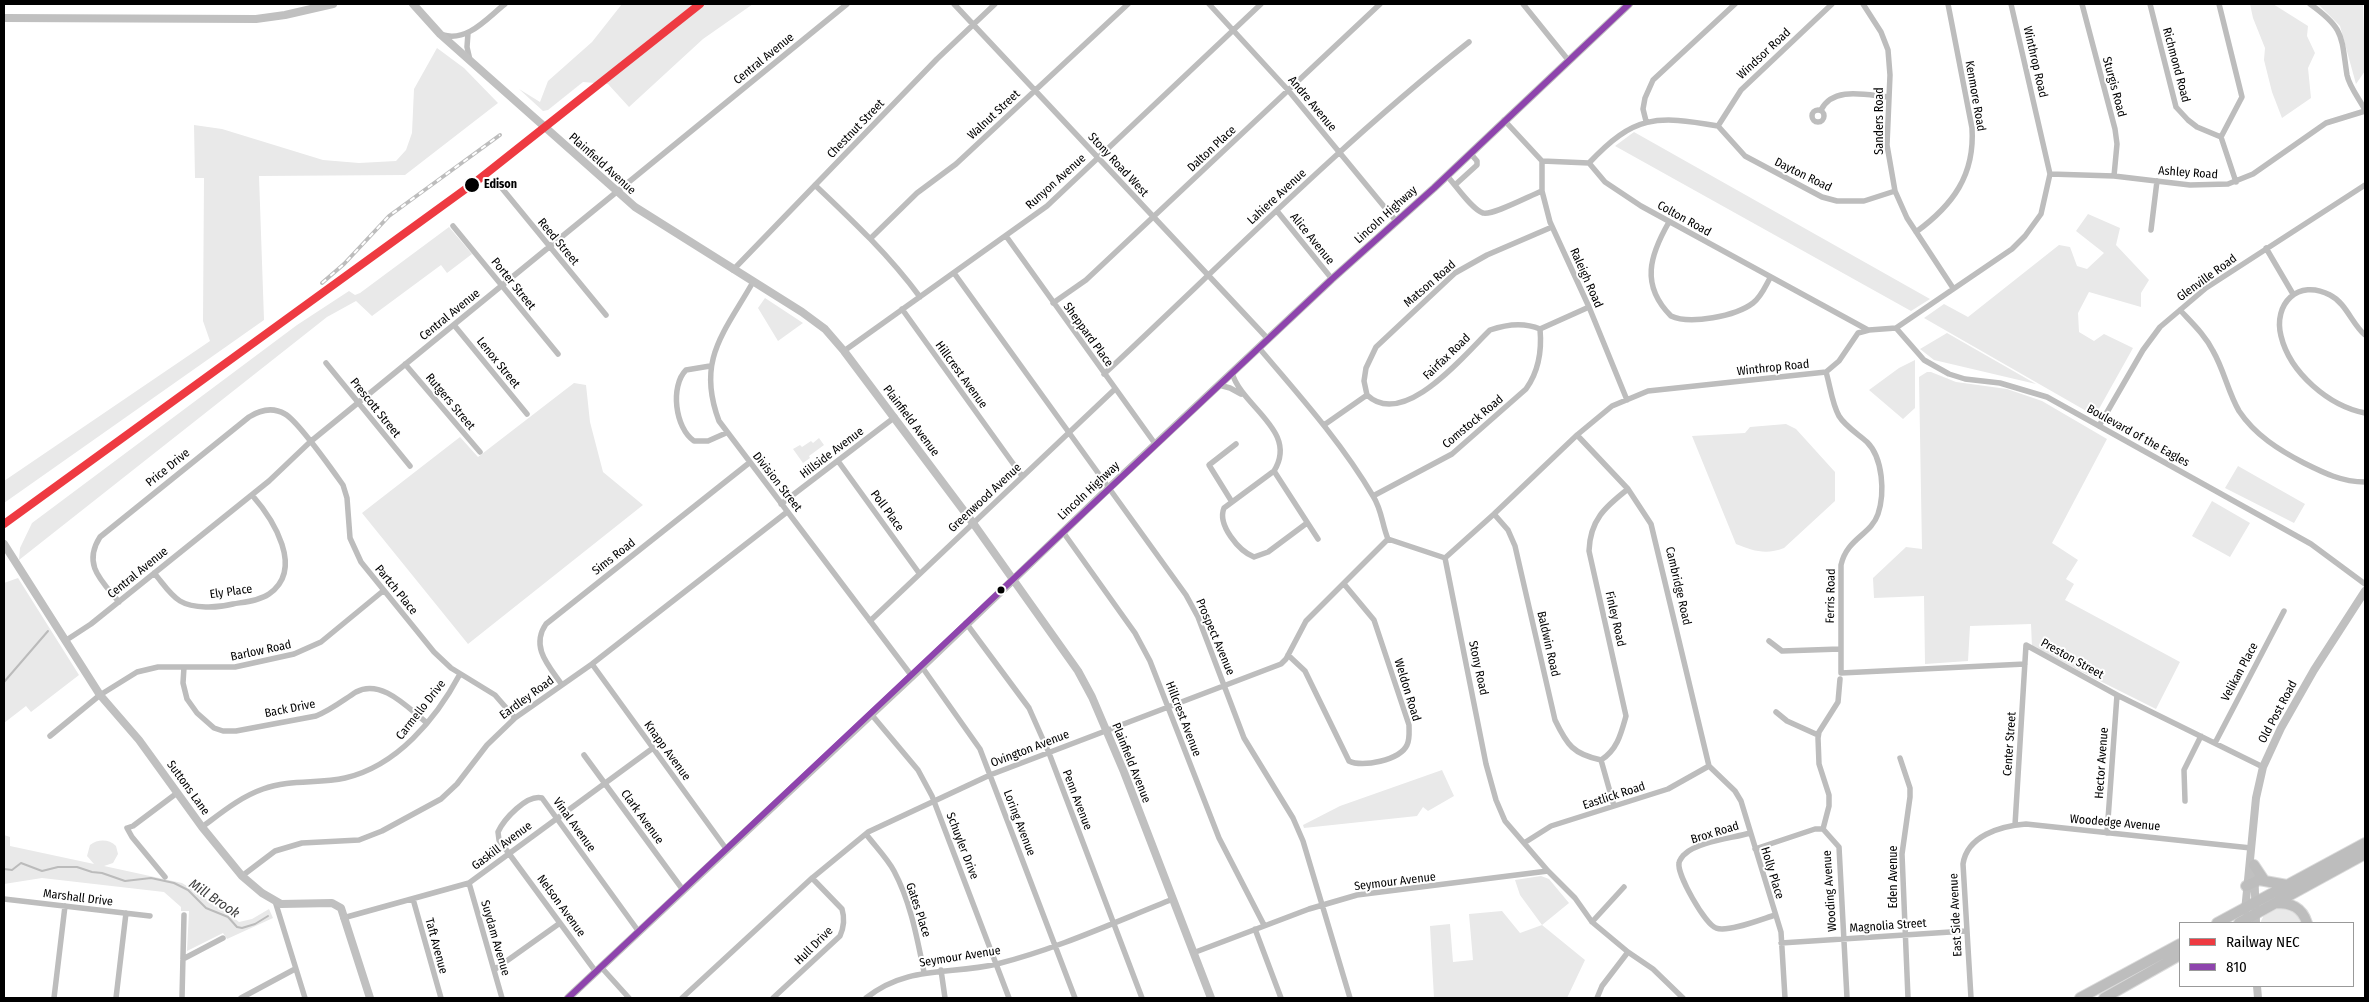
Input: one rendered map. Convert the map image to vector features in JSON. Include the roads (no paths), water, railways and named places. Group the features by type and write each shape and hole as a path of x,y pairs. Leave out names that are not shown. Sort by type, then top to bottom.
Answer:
{"highway":[{"path":"2248,919 2255,903 2365,843"},
{"path":"2226,922 2248,919 2365,854"},
{"path":"2253,861 2255,882 2287,885"},
{"path":"2274,903 2297,907 2304,915 2307,922"},
{"path":"2080,998 2179,945"},
{"path":"2104,998 2179,956"}],"main road":[{"path":"4,18 256,19 304,12 334,4"},
{"name":"Plainfield Avenue","path":"413,4 440,34 616,192 649,218 814,320 844,351 895,417 1078,671 1106,731 1211,998"},
{"name":"Lincoln Highway","path":"568,998 911,675 922,667 1108,488 1332,279 1447,176 1504,120 1629,4"},
{"name":"Suttons Lane","path":"4,544 100,695 139,740 202,827 242,876 254,887 275,901 286,905 332,903 340,908 344,918"},
{"name":"Old Post Road","path":"2255,903 2255,882 2248,862 2253,861 2251,848 2256,798 2264,767 2281,728 2314,670 2365,591"},
{"name":"Old Post Road","path":"2248,919 2255,882"},
{"path":"344,918 370,998"}],"street":[{"path":"440,34 456,37 468,33 504,4"},
{"name":"Central Avenue","path":"66,641 92,624 252,495 310,442 847,4"},
{"name":"Stony Road West","path":"954,4 1268,339"},
{"name":"Chestnut Street","path":"733,270 995,4"},
{"name":"Walnut Street","path":"871,238 900,209 956,164 1128,4"},
{"name":"Andre Avenue","path":"1209,4 1288,90 1396,221"},
{"name":"Runyon Avenue","path":"844,351 1047,206 1261,4"},
{"name":"Dalton Place","path":"1053,303 1086,280 1378,4"},
{"path":"1522,4 1569,61"},
{"path":"1646,121 1643,109 1645,98 1653,80 1734,4"},
{"name":"Windsor Road","path":"1718,126 1741,90 1832,4"},
{"name":"Sanders Road","path":"1863,4 1881,32 1888,50 1890,75 1887,145 1895,191 1916,232 1953,288"},
{"name":"Kenmore Road","path":"1916,232 1941,212 1949,202 1961,184 1972,153 1972,128 1948,4"},
{"name":"Winthrop Road","path":"1896,328 2012,249 2025,236 2041,214 2050,174 2011,4"},
{"name":"Sturgis Road","path":"2082,4 2115,129 2117,144 2114,176"},
{"name":"Richmond Road","path":"2150,4 2176,107 2197,127 2221,137"},
{"path":"2219,4 2242,97 2221,137 2236,182"},
{"path":"2310,4 2330,18 2340,32 2347,76 2365,111"},
{"path":"468,33 467,47 470,60"},
{"name":"Lahiere Avenue","path":"1104,374 1339,152 1469,42"},
{"path":"1820,110 1824,103 1833,97 1843,94 1889,96"},
{"name":"Ashley Road","path":"2050,174 2114,176 2212,186 2236,182 2253,174 2326,123 2365,111"},
{"path":"1504,120 1542,161 1589,163 1626,131 1646,121 1674,119 1718,126"},
{"name":"Dayton Road","path":"1718,126 1745,156 1822,197 1837,201 1864,201 1895,191"},
{"path":"1455,185 1477,165 1477,161 1470,153"},
{"name":"Raleigh Road","path":"1542,161 1542,191 1552,226 1589,307 1627,400"},
{"name":"Colton Road","path":"1589,163 1605,182 1669,222 1868,330"},
{"path":"1447,176 1476,209 1486,213 1542,191"},
{"name":"Reed Street","path":"496,181 606,315"},
{"path":"2151,230 2158,181"},
{"name":"Glenville Road","path":"2099,426 2143,350 2160,327 2206,288 2365,185"},
{"path":"814,186 871,238 892,260 920,297"},
{"name":"Alice Avenue","path":"1277,211 1332,279"},
{"path":"1669,222 1655,248 1652,258 1652,273 1656,296 1671,316 1691,320 1738,312 1759,297 1770,278"},
{"name":"Porter Street","path":"453,226 558,354"},
{"name":"Matson Road","path":"1367,395 1364,381 1366,368 1376,346 1455,273 1487,255 1552,226"},
{"name":"Sheppard Place","path":"1006,236 1156,445"},
{"path":"2266,248 2293,294"},
{"name":"Prospect Avenue","path":"954,273 1186,596 1198,617 1244,738 1293,818 1323,905 1350,998"},
{"name":"Division Street","path":"752,282 716,345 710,366 710,394 719,421 726,433 911,675"},
{"path":"2365,335 2341,305 2329,294 2313,290 2293,294 2286,302 2280,328 2284,346 2291,359 2318,390 2346,408 2365,413"},
{"path":"1540,329 1589,307"},
{"name":"Hillcrest Avenue","path":"902,310 1022,476"},
{"path":"2180,310 2214,352 2239,410 2260,436 2280,450 2330,476 2343,480 2365,482"},
{"name":"Fairfax Road","path":"1367,395 1374,402 1401,403 1427,390 1490,330 1504,325 1524,324 1540,329"},
{"name":"Lenox Street","path":"454,325 527,414"},
{"path":"1868,330 1896,328"},
{"name":"Boulevard of the Eagles","path":"1896,328 1924,360 1949,374 1965,379 2000,384 2048,397 2311,544 2365,584"},
{"name":"Comstock Road","path":"1373,496 1452,454 1526,389 1534,379 1539,362 1540,329"},
{"name":"Winthrop Road","path":"1445,558 1602,413 1636,395 1655,390 1826,372 1839,361 1858,333 1868,330"},
{"path":"1259,348 1324,425 1373,496 1382,513 1388,539 1445,558"},
{"name":"Prescott Street","path":"326,363 410,466"},
{"name":"Rutgers Street","path":"405,364 480,452"},
{"path":"710,366 686,370 677,382 680,424 683,431 694,441 716,439 726,433"},
{"name":"Ferris Road","path":"1818,735 1838,702 1840,676 1840,565 1843,554 1849,545 1874,523 1881,500 1880,467 1874,450 1839,416 1826,372"},
{"path":"1232,373 1237,387 1279,438 1280,455 1274,471 1224,508 1222,513 1224,522 1238,548 1254,557 1268,552 1307,523"},
{"path":"1219,385 1230,388 1245,396"},
{"name":"Greenwood Avenue","path":"870,621 1115,389"},
{"path":"1324,425 1367,395"},
{"name":"Price Drive","path":"119,602 98,575 93,564 94,550 106,532 255,412 272,410 286,414 310,442"},
{"name":"Hillside Avenue","path":"781,504 895,417"},
{"name":"Cambridge Road","path":"1577,435 1628,489 1651,524 1709,766"},
{"name":"Partch Place","path":"310,442 343,486 347,498 348,528 353,549 383,591 434,652 460,674 495,694 515,718"},
{"path":"1232,502 1210,465 1236,444"},
{"name":"Poll Place","path":"838,461 919,573"},
{"name":"Sims Road","path":"562,685 543,658 540,648 539,639 546,624 749,463"},
{"path":"1274,471 1318,539"},
{"name":"Finley Road","path":"1601,760 1610,754 1618,743 1626,716 1589,551 1594,524 1609,504 1628,489"},
{"name":"Ely Place","path":"154,573 175,598 182,603 193,605 228,605 268,595 281,582 284,574 285,555 270,519 252,495"},
{"name":"Eardley Road","path":"242,876 264,857 283,848 302,843 359,840 382,831 428,808 457,784 487,745 515,718 592,664 787,512"},
{"name":"Baldwin Road","path":"1494,514 1508,530 1514,546 1555,720 1566,743 1587,757 1601,760"},
{"name":"Hillcrest Avenue","path":"1063,532 1135,633 1150,661 1219,838 1264,925"},
{"name":"Ovington Avenue","path":"682,998 812,878 866,834 990,775 1281,664 1288,655 1306,621 1388,539"},
{"name":"Stony Road","path":"1445,558 1486,764 1496,800 1505,821 1548,871 1575,898 1592,922 1628,952 1653,969 1683,998"},
{"name":"Weldon Road","path":"1288,655 1306,671 1348,761 1355,764 1375,763 1406,748 1409,725 1374,620 1344,584"},
{"name":"Barlow Road","path":"50,736 100,695 137,672 158,666 235,667 294,654 321,642 383,591"},
{"name":"Velikan Place","path":"2215,743 2284,611"},
{"name":"Penn Avenue","path":"966,623 1029,708 1049,753 1142,998"},
{"path":"1769,640 1782,651 1840,649"},
{"name":"Preston Street","path":"2025,664 2026,645 2117,695 2264,767"},
{"name":"Knapp Avenue","path":"592,664 727,850"},
{"path":"1840,676 2025,664"},
{"name":"Center Street","path":"2015,825 2025,664"},
{"name":"Back Drive","path":"184,667 183,683 187,699 205,723 222,731 316,716 328,711 365,688 382,690 426,722"},
{"name":"Loring Avenue","path":"922,667 980,749 1075,998"},
{"name":"Carmello Drive","path":"202,827 242,798 264,788 290,782 346,778 374,766 402,750 448,694 460,674"},
{"name":"Hector Avenue","path":"2107,833 2117,695"},
{"path":"1755,849 1810,830 1823,829 1829,806 1829,795 1819,764 1818,735 1787,721 1776,712"},
{"name":"Schuyler Drive","path":"871,714 918,770 934,800 1009,998"},
{"path":"2185,801 2184,770 2201,736"},
{"name":"Gaskill Avenue","path":"344,918 469,883 653,748"},
{"name":"Clark Avenue","path":"584,756 683,890"},
{"name":"Eden Avenue","path":"1900,758 1910,788 1902,854 1908,998"},
{"path":"1601,760 1614,806"},
{"name":"Eastlick Road","path":"1524,843 1552,826 1668,789 1709,766"},
{"name":"Holly Place","path":"1709,766 1735,791 1750,833 1782,943 1785,998"},
{"path":"165,877 132,837 127,828 133,826 177,793"},
{"name":"Vinal Avenue","path":"510,853 499,840 498,832 509,815 532,799 541,797 639,932"},
{"name":"Woodedge Avenue","path":"1980,838 2015,825 2026,824 2251,848"},
{"name":"Wooding Avenue","path":"1823,829 1839,847 1847,998"},
{"name":"Brox Road","path":"1750,833 1693,848 1684,854 1679,864 1682,878 1708,923 1715,928 1731,928 1775,915"},
{"name":"Gates Place","path":"866,834 894,870 907,898 916,930 924,972"},
{"name":"East Side Avenue","path":"1970,998 1963,864 1968,848 1980,838"},
{"name":"Nelson Avenue","path":"510,853 560,923 599,969 629,998"},
{"name":"Seymour Avenue","path":"1194,953 1264,925 1363,894 1548,871"},
{"name":"Hull Drive","path":"773,998 840,936 843,929 844,915 842,909 812,878"},
{"name":"Suydam Avenue","path":"469,883 502,998"},
{"path":"1592,922 1624,887"},
{"name":"Taft Avenue","path":"413,898 440,998"},
{"name":"Marshall Drive","path":"4,899 150,916"},
{"name":"Seymour Avenue","path":"866,998 884,986 907,976 924,972 996,964 1056,944 1173,900"},
{"path":"275,901 305,998"},
{"path":"54,998 65,906"},
{"path":"116,998 126,913"},
{"path":"182,998 184,915"},
{"path":"494,970 560,923"},
{"path":"1255,929 1281,998"},
{"name":"Magnolia Street","path":"1782,943 1966,931"},
{"path":"183,959 223,938"},
{"path":"1598,998 1602,986 1628,952"},
{"path":"241,998 296,969"},
{"path":"941,970 944,998"}],"waterway":[{"path":"4,682 48,631"},
{"name":"Mill Brook","path":"4,869 12,870 21,863 42,871 58,867 77,867 125,881 151,878 174,883 188,890 206,908 228,917 237,927 242,928 255,924 268,916"}],"railway":[{"path":"322,283 344,264 389,216 500,135"}],"rail line":[{"name":"NEC","path":"4,524 478,180 700,4"}],"place":[{"name":"Edison","path":"472,185"}]}
